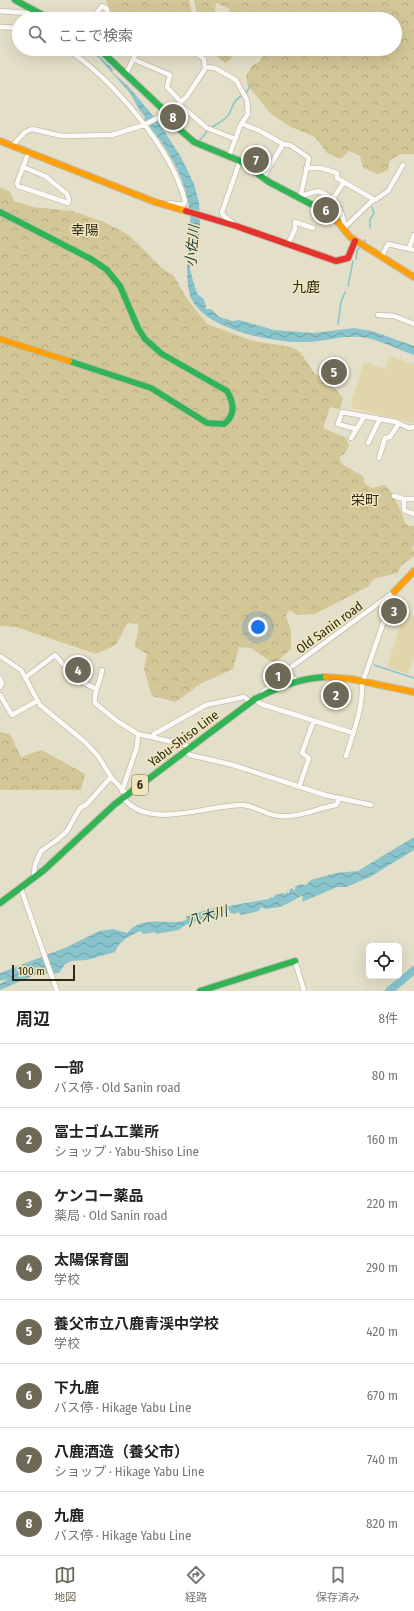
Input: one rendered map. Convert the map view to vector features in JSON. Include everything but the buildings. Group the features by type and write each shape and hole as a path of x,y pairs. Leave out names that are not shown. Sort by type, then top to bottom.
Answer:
{"street":[{"path":"15,0 36,12"},
{"path":"97,12 102,6 107,9 107,12"},
{"path":"0,11 13,12"},
{"path":"0,27 12,28"},
{"path":"76,56 105,80 144,125 168,159 181,187 184,204 170,203 167,206"},
{"path":"107,56 167,114 178,128 194,142 240,161 264,178 328,213 355,241 382,256 414,277"},
{"path":"126,74 134,56"},
{"path":"200,56 204,59 206,66"},
{"path":"133,59 170,75 167,87 180,103 207,128 235,139"},
{"path":"13,145 25,132 32,129 62,136 112,134 144,125 167,114 180,103 206,66"},
{"path":"206,66 214,68 238,81 247,100 249,109 248,114 235,139 229,156"},
{"path":"242,124 258,130 283,144 290,145 309,158 301,197"},
{"path":"0,141 167,206 236,226 341,261 348,258 355,241"},
{"path":"264,178 283,144"},
{"path":"23,167 46,176 67,194 69,200 68,203 18,186 17,183 23,167 29,151"},
{"path":"236,226 235,223 223,215 222,212 240,161"},
{"path":"344,228 373,200 388,191 403,165"},
{"path":"306,168 327,169 337,173 337,178 373,200"},
{"path":"332,200 344,182"},
{"path":"301,197 318,191 332,200 342,211 344,228"},
{"path":"0,212 91,259 106,269 120,286 138,328 148,342 162,354 222,387 231,396 234,406 233,412 228,421 224,424 218,425 207,423 151,388 0,339"},
{"path":"288,244 295,229 295,222 313,228"},
{"path":"409,248 414,235"},
{"path":"382,256 388,244 414,250"},
{"path":"378,315 394,316 414,324"},
{"path":"356,429 338,424 342,412 399,423 409,428 414,427"},
{"path":"351,438 364,417"},
{"path":"368,443 380,419"},
{"path":"379,458 385,438 390,438 399,423"},
{"path":"394,496 404,499 414,499"},
{"path":"404,499 404,510 414,514"},
{"name":"Old Sanin road","path":"253,701 290,668 394,592 414,571"},
{"path":"346,756 362,695 363,682 394,592"},
{"path":"26,677 55,655 76,679 96,689"},
{"path":"0,656 21,670 26,677 37,702 51,715 86,742 98,756 124,795 139,811 176,815 202,809 244,805 278,816 296,815 336,804 338,801 337,797"},
{"path":"290,668 290,674 295,680"},
{"path":"102,670 101,680 94,697 95,703 117,721 138,734 186,745 189,748 187,753 190,756 233,765 299,787 370,805"},
{"name":"Yabu-Shiso Line","path":"0,904 36,876 124,795 253,701 272,689 295,680 316,676 332,676 414,692"},
{"path":"0,678 2,683 0,687"},
{"path":"0,695 12,715 37,702"},
{"path":"152,737 154,734 206,705 244,697 261,704 353,733"},
{"path":"299,787 309,758 302,753 314,720"},
{"path":"124,795 137,747 138,734"},
{"path":"36,876 34,874 35,865 41,851 67,831 80,808 87,804 111,777"},
{"path":"21,889 57,991"},
{"path":"200,991 295,961 304,991"}],"green space":[{"path":"106,0 189,0 192,12 112,12"},
{"path":"194,0 414,0 414,154 401,154 390,160 388,170 378,174 363,168 360,156 349,151 341,159 327,153 315,137 291,127 271,114 248,86 246,76 252,66 260,61 262,56 402,56 402,12 228,12 230,9 216,3 215,12 196,12"},
{"path":"217,56 233,56 225,63"},
{"path":"0,187 10,192 14,201 33,207 72,211 104,222 129,235 163,269 174,276 185,296 207,324 253,341 292,347 300,352 315,374 331,383 343,398 340,409 330,407 323,428 346,438 349,446 345,453 339,458 342,464 363,476 365,484 372,488 384,485 391,492 405,523 408,526 414,526 414,545 412,549 414,551 414,556 401,566 397,573 373,579 369,586 315,614 296,615 290,610 286,616 291,631 291,649 274,664 251,648 239,647 233,669 200,684 176,702 152,696 144,669 147,654 135,647 138,624 127,624 116,645 96,654 16,627 0,626"},
{"path":"0,732 10,734 21,757 42,750 85,774 81,790 0,790"}],"shaded area":[{"path":"390,356 414,364 414,423 353,408 351,402 364,362 385,369"},
{"path":"404,612 414,616 414,656 408,674 387,667"}],"water":[{"name":"小佐川","path":"96,56 99,56 113,69 112,72 128,86 159,123 181,157 194,184 199,203 200,223 198,249 194,243 190,255 190,269 198,295 204,300 206,309 211,309 219,317 233,321 239,320 274,330 313,333 354,328 372,331 414,346 414,355 380,342 360,337 292,342 259,337 225,326 210,319 199,309 191,298 189,292 187,268 188,252 190,238 192,238 193,235 188,231 190,220 188,203 181,177 161,141 144,120 145,117 130,93"},
{"path":"414,837 414,850 370,877 346,887 337,887 302,902 303,896 301,896 280,907 265,909 261,907 259,911 241,915 238,912 236,914 230,913 229,910 224,911 208,919 197,920 191,924 185,925 179,930 156,934 155,932 143,934 141,931 125,939 119,944 115,952 87,960 71,961 65,964 59,973 35,975 0,990 0,984 8,979 0,981 0,973 67,947 99,931 113,929 127,933 142,923 181,921 187,919 185,917 211,909 269,899 271,897 273,898 275,895 283,893 286,894 287,892 289,893 290,889 292,888 295,891 295,887 300,884 306,885 311,880 336,873 358,871"}],"waterway":[{"path":"246,94 251,83"},
{"path":"211,128 228,116 236,101 243,95"},
{"path":"200,140 208,130"},
{"path":"370,228 370,219 374,213 372,207"},
{"path":"356,259 357,250 361,246"},
{"path":"348,286 353,261"},
{"path":"338,324 341,302 345,292"},
{"path":"374,665 414,678"},
{"name":"八木川","path":"197,917 222,910"},
{"path":"389,991 414,970"}],"traffic: fast":[{"path":"15,0 37,12"},
{"path":"106,56 167,113 178,128 194,142 240,161 269,182 328,213 338,222"},
{"path":"0,212 91,259 106,269 120,286 138,328 145,339 162,354 227,391 233,409 231,417 224,424 207,423 151,388 69,361"},
{"path":"0,903 44,870 115,804 255,699 298,681 326,677"},
{"path":"200,991 295,961"}],"traffic: slow":[{"path":"0,141 155,202 186,211"},
{"path":"338,222 350,237 414,277"},
{"path":"0,339 69,361"},
{"path":"394,592 414,571"},
{"path":"326,677 351,679 414,692"}],"traffic: jam":[{"path":"186,211 236,226 336,261 348,258 355,241"}],"place":[{"name":"九鹿","path":"173,117"},
{"name":"八鹿酒造（養父市）","path":"256,160"},
{"name":"下九鹿","path":"326,210"},
{"name":"養父市立八鹿青渓中学校","path":"334,372"},
{"name":"ケンコー薬品","path":"394,611"},
{"name":"太陽保育園","path":"78,670"},
{"name":"一部","path":"278,676"},
{"name":"冨士ゴム工業所","path":"336,695"}],"district":[{"name":"幸陽","path":"85,230"},
{"name":"九鹿","path":"306,287"},
{"name":"栄町","path":"365,500"}]}
